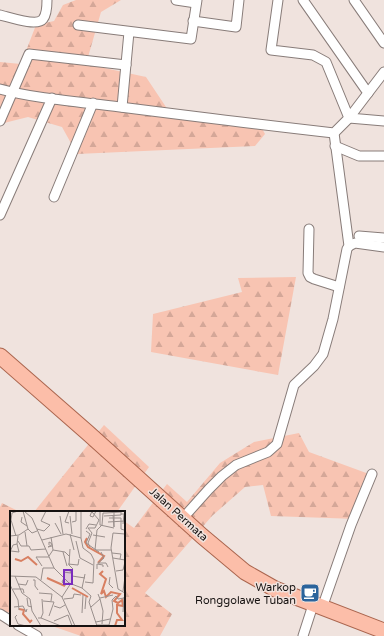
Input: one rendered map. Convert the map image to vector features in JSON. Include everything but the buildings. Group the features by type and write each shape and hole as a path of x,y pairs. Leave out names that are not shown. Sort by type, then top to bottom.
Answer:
{"main road":[{"name":"Jalan Permata","path":"0,356 119,459 217,549 250,575 275,589 384,631"}],"street":[{"path":"0,15 31,22 38,22 45,16 48,0"},
{"path":"78,25 191,39 197,1 176,0"},
{"path":"193,21 236,27 239,0"},
{"path":"278,0 271,50 313,55 326,62 349,118"},
{"path":"303,0 368,93"},
{"path":"354,0 384,43"},
{"path":"122,107 129,32"},
{"path":"0,120 29,54 126,65"},
{"path":"183,518 222,476 236,465 268,452 277,444 294,385 314,366 323,354 333,320 347,249 349,246 334,133 349,118 384,72"},
{"path":"0,89 52,98 334,133"},
{"path":"0,215 52,98"},
{"path":"54,197 94,103"},
{"path":"349,118 384,121"},
{"path":"335,146 359,156 384,156"},
{"path":"309,229 308,273 310,277 339,288"},
{"path":"359,236 384,238"},
{"path":"349,246 356,244 384,246"},
{"path":"303,636 318,606 372,474"},
{"path":"0,614 10,620"},
{"path":"20,626 37,636"}],"green space":[{"path":"76,0 121,0 101,12 86,64 146,77 172,116 257,119 265,134 255,146 77,154 62,127 28,117 0,124 0,62 21,64 36,25 54,21 63,5"},
{"path":"296,277 278,375 151,352 153,314 242,292 238,278"},
{"path":"104,425 149,467 118,511 35,511"},
{"path":"299,433 309,452 369,474 357,519 271,516 263,485 245,487 212,516 145,593 172,614 160,636 81,636 52,626 125,626 125,522 134,528 167,484 187,502 220,463 254,442"},
{"path":"2,503 18,511 10,511 10,612 0,613 0,507"}],"place":[{"name":"Warkop Ronggolawe Tuban","path":"310,593"}]}
